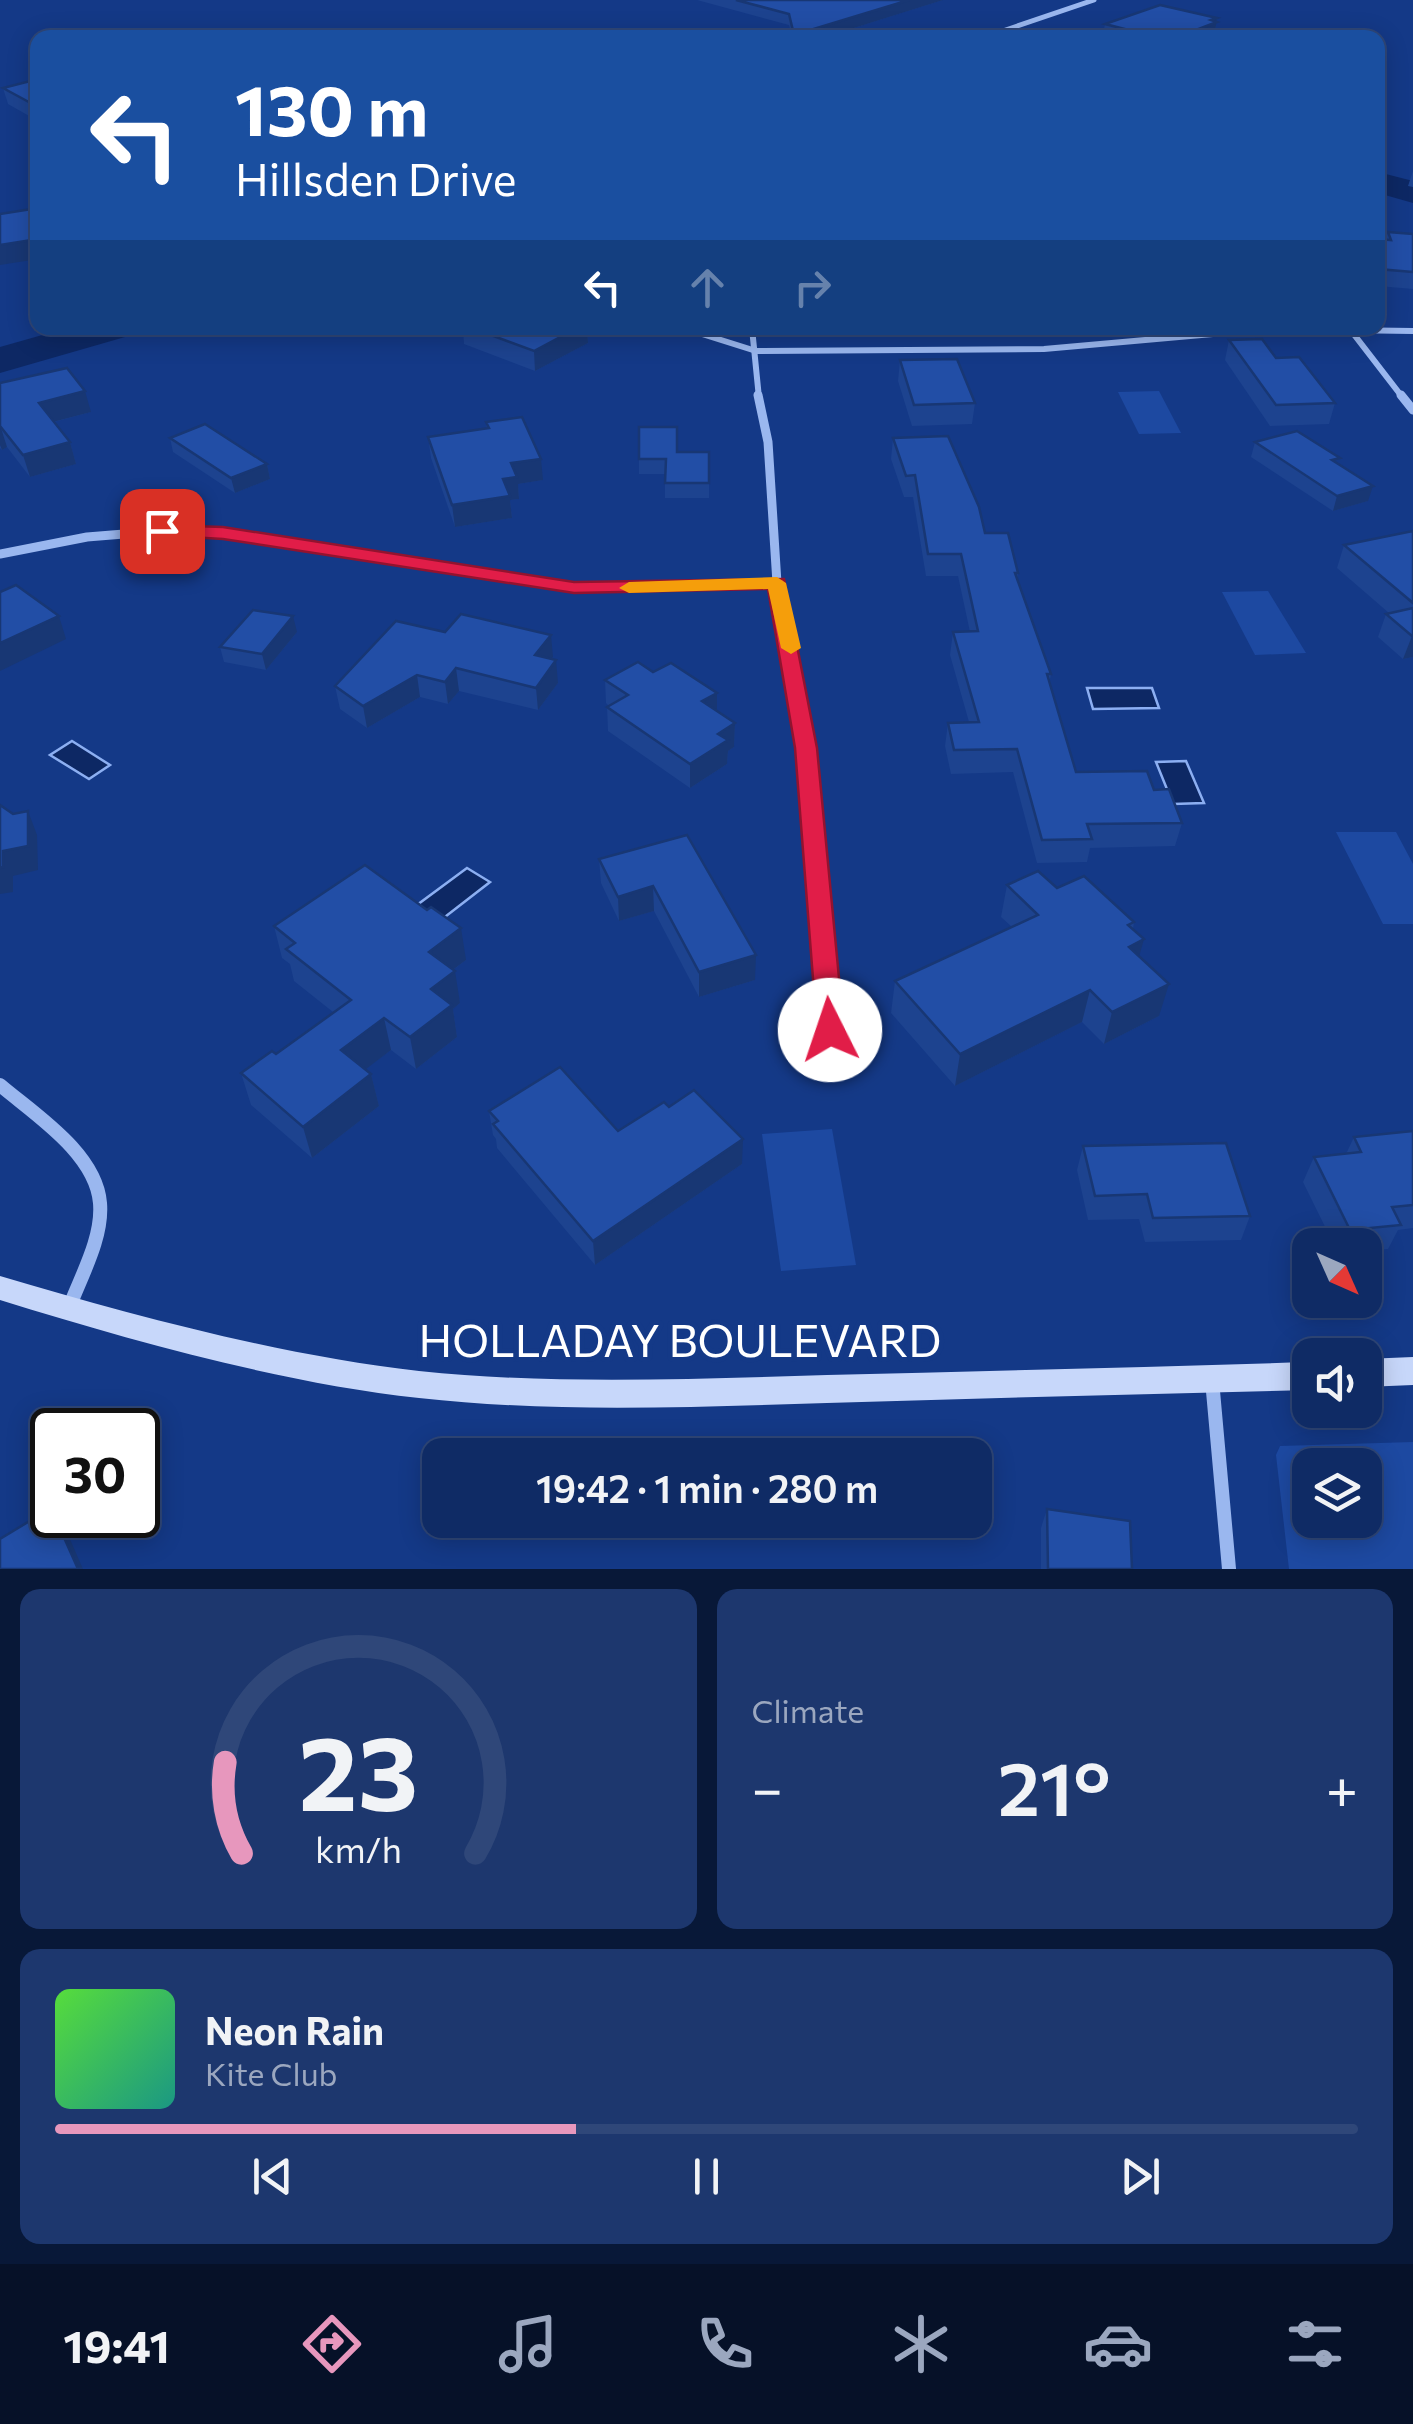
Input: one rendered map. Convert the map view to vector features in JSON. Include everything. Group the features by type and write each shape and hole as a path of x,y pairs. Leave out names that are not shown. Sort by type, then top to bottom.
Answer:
{"main road":[{"name":"HOLLADAY BOULEVARD","path":"0,1288 69,1309 301,1366 398,1382 478,1389 684,1393 1292,1377"},
{"path":"1382,1372 1413,1371"}],"street":[{"path":"1006,30 1094,0"},
{"path":"1385,330 1413,331"},
{"path":"705,335 756,351 1044,349 1182,335"},
{"path":"753,335 755,378 768,442 777,583 806,748 830,1030"},
{"path":"1354,335 1413,410"},
{"path":"0,554 87,537 177,531 223,533 574,588 777,583"},
{"path":"0,1085 86,1165 100,1200 94,1238 69,1309"},
{"path":"1212,1379 1229,1569"}],"shaded area":[{"path":"1159,391 1181,433 1139,434 1118,392"},
{"path":"1268,591 1306,653 1255,655 1222,592"},
{"path":"1087,688 1152,688 1159,708 1093,709"},
{"path":"72,741 110,765 89,779 50,755"},
{"path":"1186,761 1204,803 1173,804 1156,762"},
{"path":"1336,832 1396,832 1413,864 1413,924 1383,924"},
{"path":"467,868 490,882 441,920 417,905"},
{"path":"832,1129 856,1265 781,1271 762,1134"},
{"path":"1413,1442 1413,1569 1289,1569 1276,1455 1280,1446"}],"building":[{"path":"736,0 909,0 810,30 793,30 789,14"},
{"path":"1160,5 1217,18 1211,20 1217,22 1196,30 1129,30 1105,24"},
{"path":"30,81 30,103 3,88"},
{"path":"30,209 30,240 0,245 0,214"},
{"path":"1388,232 1413,234 1413,272 1385,270 1385,240 1391,240"},
{"path":"491,335 564,335 534,351"},
{"path":"1262,339 1276,358 1299,357 1335,403 1276,405 1229,340"},
{"path":"957,359 975,403 914,405 900,360"},
{"path":"67,368 85,391 39,403 70,442 23,455 0,426 0,383"},
{"path":"522,417 541,459 511,463 517,477 503,479 510,496 452,505 428,437 489,428 486,422"},
{"path":"205,424 267,464 231,478 170,438"},
{"path":"639,427 677,427 677,452 709,452 709,483 665,483 666,459 639,459"},
{"path":"1297,431 1340,458 1332,460 1373,486 1337,496 1255,442"},
{"path":"948,436 979,507 985,533 1008,533 1015,573 1051,674 1047,674 1076,772 1147,771 1154,790 1169,789 1182,823 1087,824 1092,839 1042,840 1017,749 954,750 948,723 979,722 953,632 978,631 961,554 928,554 915,475 906,476 893,438"},
{"path":"1413,531 1413,603 1344,545"},
{"path":"16,585 59,616 0,643 0,592"},
{"path":"1413,608 1413,636 1412,636 1386,614"},
{"path":"253,610 293,616 262,654 220,647"},
{"path":"461,614 551,635 535,655 556,660 536,688 456,668 445,682 417,675 363,706 335,686 396,621 445,632"},
{"path":"638,662 653,672 671,663 717,693 702,701 735,723 718,734 728,740 690,764 607,707 628,695 605,680"},
{"path":"0,805 13,814 28,811 28,846 3,851 0,868"},
{"path":"687,835 756,955 699,972 653,886 618,897 599,859"},
{"path":"365,865 427,910 431,907 461,928 429,952 455,971 431,989 452,1005 410,1037 384,1018 341,1050 371,1074 303,1127 241,1073 272,1051 276,1054 351,1000 286,949 295,943 274,926"},
{"path":"1038,871 1057,888 1084,876 1134,922 1128,925 1144,939 1129,947 1169,984 1112,1012 1090,990 960,1054 895,981 1038,915 1007,885"},
{"path":"560,1067 618,1131 664,1102 669,1107 694,1090 743,1139 593,1241 493,1124 498,1121 489,1111"},
{"path":"1413,1131 1413,1205 1392,1207 1401,1225 1349,1228 1314,1157 1361,1152 1354,1137"},
{"path":"1226,1143 1250,1216 1153,1218 1147,1194 1095,1196 1083,1146"},
{"path":"1047,1509 1130,1521 1132,1569 1048,1569"},
{"path":"30,1521 30,1538 64,1538 78,1569 0,1569 0,1539"}],"waterway":[{"path":"1385,184 1413,192"},
{"path":"0,360 86,335"}],"slow traffic":[{"path":"629,588 777,583 791,648"}],"route":[{"path":"162,531 223,533 574,588 777,583 790,639 806,748 830,1030"}]}
